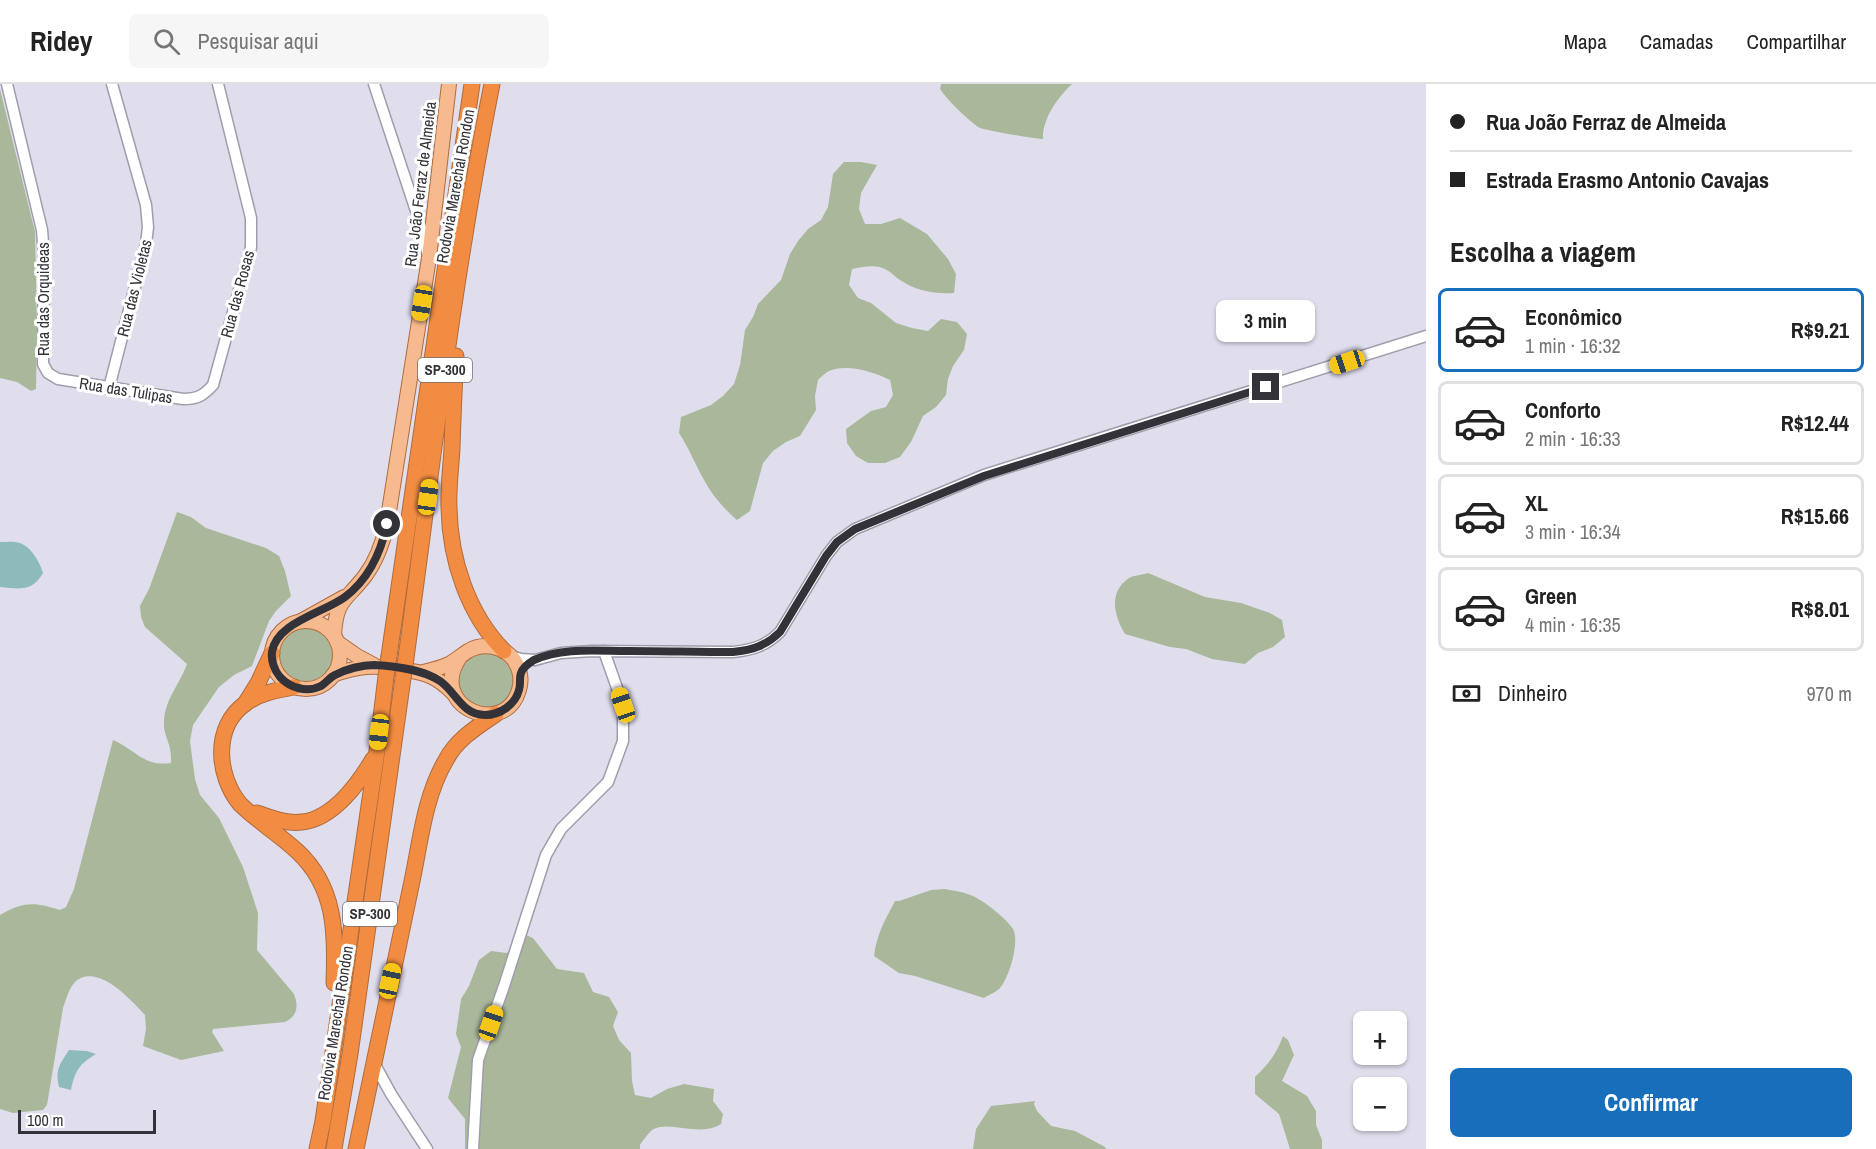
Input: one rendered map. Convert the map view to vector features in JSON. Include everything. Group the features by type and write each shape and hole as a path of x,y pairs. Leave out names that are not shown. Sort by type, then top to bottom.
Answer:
{"highway":[{"name":"Rodovia Marechal Rondon","path":"317,1149 377,751 381,670 389,656 472,84"},
{"name":"Rodovia Marechal Rondon","path":"334,1149 350,1054 456,290 476,162 492,84"},
{"path":"456,290 459,327 450,522 456,558 471,604 493,640 507,653"},
{"path":"272,653 245,704 230,721 224,734 221,761 232,794 244,808 298,852 313,868 326,892 333,916 335,944 331,1064"},
{"path":"245,704 267,693 294,687"},
{"path":"356,1149 425,819 434,786 451,751 475,728 495,714"},
{"path":"244,808 278,820 304,822 316,818 346,796 358,782 377,751"}],"main road":[{"name":"Rua João Ferraz de Almeida","path":"299,622 346,596 366,576 376,559 385,532 429,258 450,84"},
{"name":"Rua João Ferraz de Almeida","path":"335,639 336,615 346,596"},
{"path":"381,670 351,653 327,629 318,624 299,622 289,626 274,642 273,664 277,674 285,682 303,689 320,686 333,675 356,668 381,670 423,672 442,667 476,647 486,646 507,653 515,662 521,683 516,699 510,705 495,714 476,714 466,709 440,681 423,672"},
{"path":"333,675 339,659 335,639"},
{"path":"454,694 451,675 460,657"}],"street":[{"name":"Rua das Orquideas","path":"7,84 42,230 44,256 43,364 48,373"},
{"name":"Rua das Violetas","path":"109,388 146,244 148,227 146,205 112,84"},
{"name":"Rua das Rosas","path":"204,394 213,385 251,247 251,219 218,84"},
{"path":"374,84 429,258"},
{"path":"520,674 535,660 561,653 751,650 770,642 780,632 826,556 837,542 855,529 984,476 1426,336"},
{"name":"Rua das Tulipas","path":"48,373 58,379 183,399 195,399 204,394"},
{"path":"473,1149 478,1060 546,855 561,829 608,782 623,741 623,705 604,651"},
{"path":"507,653 521,659 535,660"},
{"path":"374,1063 391,1094 428,1149"},
{"path":"367,1097 376,1092 391,1094"}],"shaded area":[{"path":"941,84 1072,84 1061,95 1048,116 1043,139 978,127 948,99 940,89"},
{"path":"0,89 35,232 36,389 31,391 17,382 0,378"},
{"path":"844,162 877,165 861,193 859,209 865,224 881,224 900,218 927,234 948,259 956,274 954,293 919,289 906,284 881,267 873,266 852,269 849,285 858,298 871,303 896,323 928,331 941,319 957,322 967,334 964,350 953,366 948,379 946,395 936,407 923,416 911,442 900,457 885,463 868,463 856,456 847,443 846,429 871,411 886,407 893,395 890,380 877,374 852,368 836,369 826,373 818,380 815,396 816,410 800,436 773,451 763,463 750,511 737,520 719,502 704,480 679,433 681,417 711,405 734,384 740,365 745,330 758,304 781,280 790,254 798,241 808,229 821,220 828,207 833,174"},
{"path":"177,512 191,517 206,528 266,548 279,556 291,596 269,621 252,666 234,675 219,687 193,725 190,741 195,779 200,795 219,818 243,867 258,913 257,950 294,994 296,1011 285,1022 213,1029 212,1032 224,1051 181,1060 143,1046 146,1029 145,1015 113,985 93,977 84,977 75,982 63,1008 47,1105 43,1110 13,1113 0,1109 0,915 16,907 30,904 60,910 66,907 74,889 113,740 147,760 162,764 171,763 164,729 165,713 187,664 145,627 140,606 149,589"},
{"path":"0,542 20,543 31,551 43,573 39,579 25,588 0,587"},
{"path":"1148,573 1205,597 1241,603 1270,613 1282,620 1285,637 1273,647 1258,653 1245,664 1212,659 1186,649 1170,647 1125,634 1116,612 1118,590 1129,578"},
{"path":"306,626 317,628 330,639 335,655 333,666 322,679 306,684 295,682 282,671 277,655 279,644 290,631"},
{"path":"481,653 492,654 501,659 513,673 515,682 510,698 500,706 484,710 462,698 459,683 462,665"},
{"path":"945,889 978,898 1001,915 1013,929 1015,942 1013,960 1007,976 1000,988 984,998 899,973 874,956 879,934 895,901 931,890"},
{"path":"526,935 533,938 557,969 584,973 593,992 609,997 618,1012 613,1026 619,1040 631,1053 635,1095 651,1098 667,1089 684,1084 714,1089 713,1101 723,1114 721,1124 703,1129 659,1127 647,1135 640,1149 465,1149 465,1119 448,1098 461,1047 456,1034 461,999 469,986 479,960 491,951 507,953 518,938"},
{"path":"1283,1036 1288,1040 1294,1055 1282,1081 1307,1096 1316,1111 1316,1125 1322,1140 1322,1149 1290,1149 1279,1114 1255,1094 1255,1077 1272,1058"},
{"path":"69,1050 96,1054 85,1061 79,1069 71,1090 59,1087 58,1076 61,1063"},
{"path":"1035,1101 1037,1111 1051,1126 1075,1131 1106,1149 973,1149 976,1129 991,1106"}],"route":[{"path":"387,524 376,559 366,576 346,596 280,633 274,642 272,653 277,674 294,687 311,689 320,686 333,675 366,666 376,665 423,672 447,687 466,709 476,714 495,714 516,699 521,683 520,674 526,666 535,660 561,653 592,651 733,652 751,650 770,642 780,632 826,556 837,542 855,529 984,476 1266,387"}]}
